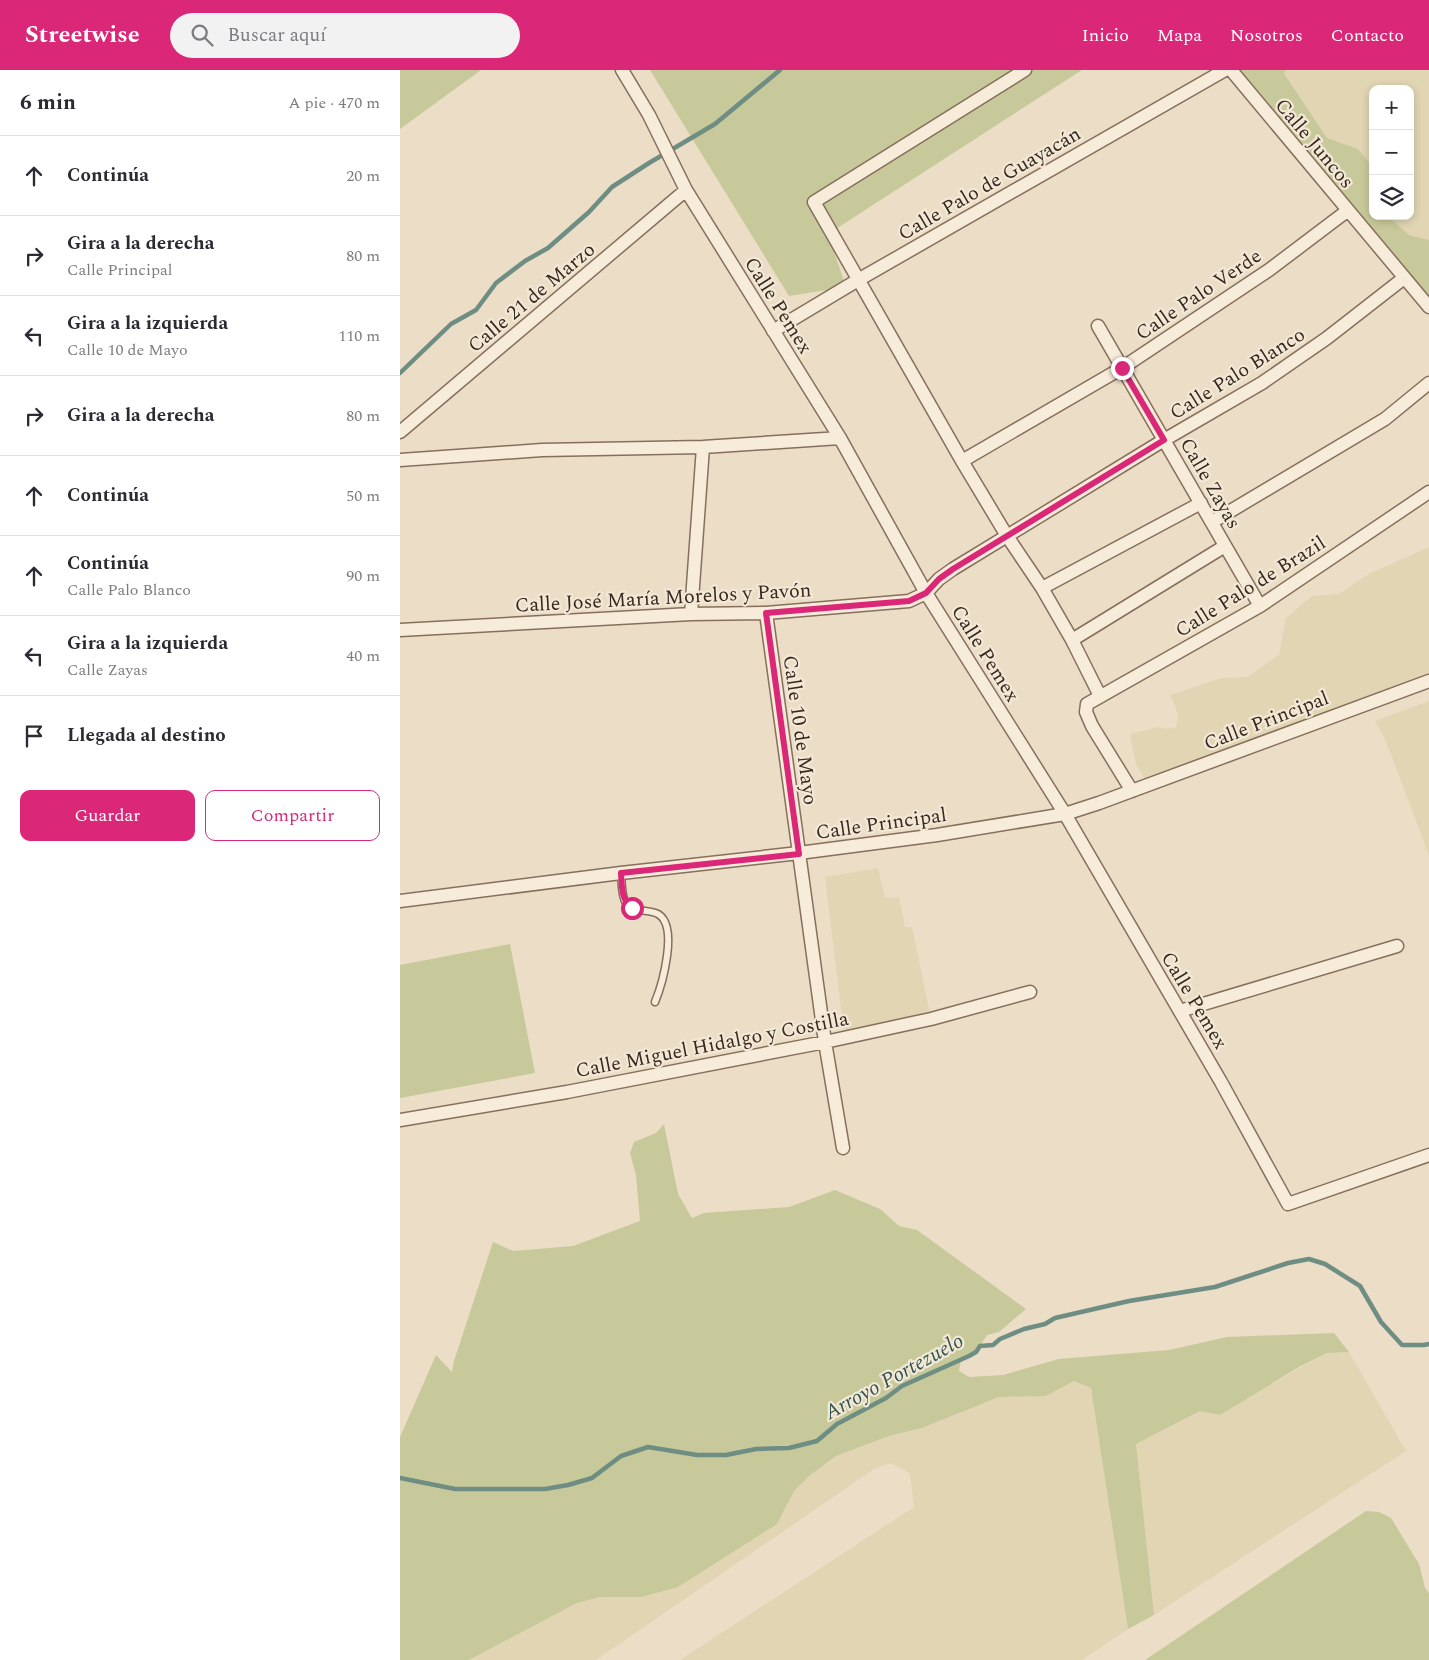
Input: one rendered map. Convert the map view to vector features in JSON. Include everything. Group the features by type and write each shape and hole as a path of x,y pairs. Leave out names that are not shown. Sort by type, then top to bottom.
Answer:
{"street":[{"name":"Calle Pemex","path":"622,70 649,115 686,190 840,438 926,593 1065,814 1180,1011 1288,1204 1429,1155"},
{"path":"1025,70 814,202 962,461 1007,536 1042,588 1072,640 1100,696"},
{"name":"Calle Palo de Guayacán","path":"773,331 858,280 1225,70"},
{"name":"Calle Juncos","path":"1231,70 1429,308"},
{"name":"Calle 21 de Marzo","path":"400,432 686,190"},
{"name":"Calle Palo Verde","path":"962,461 1122,368 1269,270 1347,211"},
{"name":"Calle Palo Blanco","path":"926,593 939,579 953,569 1164,440 1262,383 1327,338 1404,278"},
{"name":"Calle Zayas","path":"1098,326 1260,606"},
{"path":"1212,522 1385,419 1429,382"},
{"path":"400,460 542,450 703,447 840,438"},
{"path":"691,614 703,447"},
{"name":"Calle Palo de Brazil","path":"1132,791 1092,726 1086,712 1087,704 1260,606 1429,492"},
{"path":"1042,588 1200,503"},
{"path":"1072,640 1225,546"},
{"name":"Calle José María Morelos y Pavón","path":"400,630 691,614 766,613 909,601 926,593"},
{"name":"Calle 10 de Mayo","path":"766,613 825,1042 843,1148"},
{"name":"Calle Principal","path":"400,901 621,873 799,854 937,835 1065,814 1132,791 1429,680"},
{"path":"1180,1011 1397,946"},
{"name":"Calle Miguel Hidalgo y Costilla","path":"400,1120 576,1090 825,1042 931,1019 1030,992"}],"lane":[{"path":"621,873 623,893 627,904 632,908 657,913 662,917 666,925 667,958 662,983 655,1002"}],"shaded area":[{"path":"1286,70 1429,70 1429,240 1409,235 1392,220 1414,220 1414,85 1369,85 1369,162 1358,149 1327,138 1284,72"},
{"path":"1429,547 1429,676 1147,782 1136,764 1130,734 1158,727 1167,729 1176,727 1178,718 1170,695 1222,678 1248,677 1279,655 1286,618 1312,596 1339,594 1369,574"},
{"path":"1429,701 1429,855 1385,739 1375,721"},
{"path":"878,868 885,898 899,897 905,927 912,927 931,1019 844,1033 825,877"},
{"path":"1349,1352 1406,1451 1154,1615 1136,1444 1200,1411 1273,1383 1327,1353"},
{"path":"1074,1381 1091,1388 1128,1629 1082,1660 680,1660 914,1507 910,1473 890,1463 874,1469 596,1660 469,1660 577,1603 601,1597 641,1597 777,1524 794,1491 809,1476 836,1456 889,1436 922,1428 999,1397 1046,1396"}],"green space":[{"path":"400,70 481,70 400,129"},
{"path":"650,70 1082,70 828,234 846,287 789,296"},
{"path":"1239,70 1286,70 1284,73 1327,138 1358,149 1369,162 1369,220 1392,220 1409,235 1429,240 1429,296"},
{"path":"510,944 535,1073 400,1098 400,965"},
{"path":"664,1124 678,1194 692,1218 704,1213 789,1207 835,1190 880,1209 899,1226 917,1230 1026,1309 999,1332 987,1335 980,1346 961,1360 959,1371 969,1377 1003,1375 1059,1359 1169,1350 1227,1337 1334,1333 1349,1352 1327,1353 1299,1367 1220,1415 1200,1411 1136,1444 1154,1615 1128,1629 1091,1388 1074,1381 1046,1396 999,1397 922,1428 889,1436 836,1456 809,1476 794,1491 777,1524 678,1587 641,1597 601,1597 577,1603 469,1660 400,1660 400,1437 436,1355 452,1372 493,1242 513,1251 573,1246 640,1221 636,1175 630,1153 634,1142 656,1133"},
{"path":"1366,1511 1379,1512 1391,1518 1419,1564 1425,1588 1429,1593 1429,1660 1145,1660"}],"waterway":[{"path":"400,373 451,324 476,310 496,283 525,261 548,248 589,212 612,187 715,124 780,70"},
{"name":"Arroyo Portezuelo","path":"400,1478 455,1489 545,1489 592,1478 621,1456 648,1447 697,1455 726,1455 756,1449 789,1448 817,1441 837,1424 886,1398 902,1386 969,1356 976,1352 980,1346 993,1345 1000,1339 1024,1329 1045,1324 1055,1318 1129,1301 1215,1287 1288,1263 1309,1259 1325,1264 1360,1286 1381,1322 1402,1345 1429,1344"}],"route":[{"path":"632,908 624,899 621,873 799,854 766,613 909,601 926,593 939,579 953,569 1164,440 1122,368"}]}
